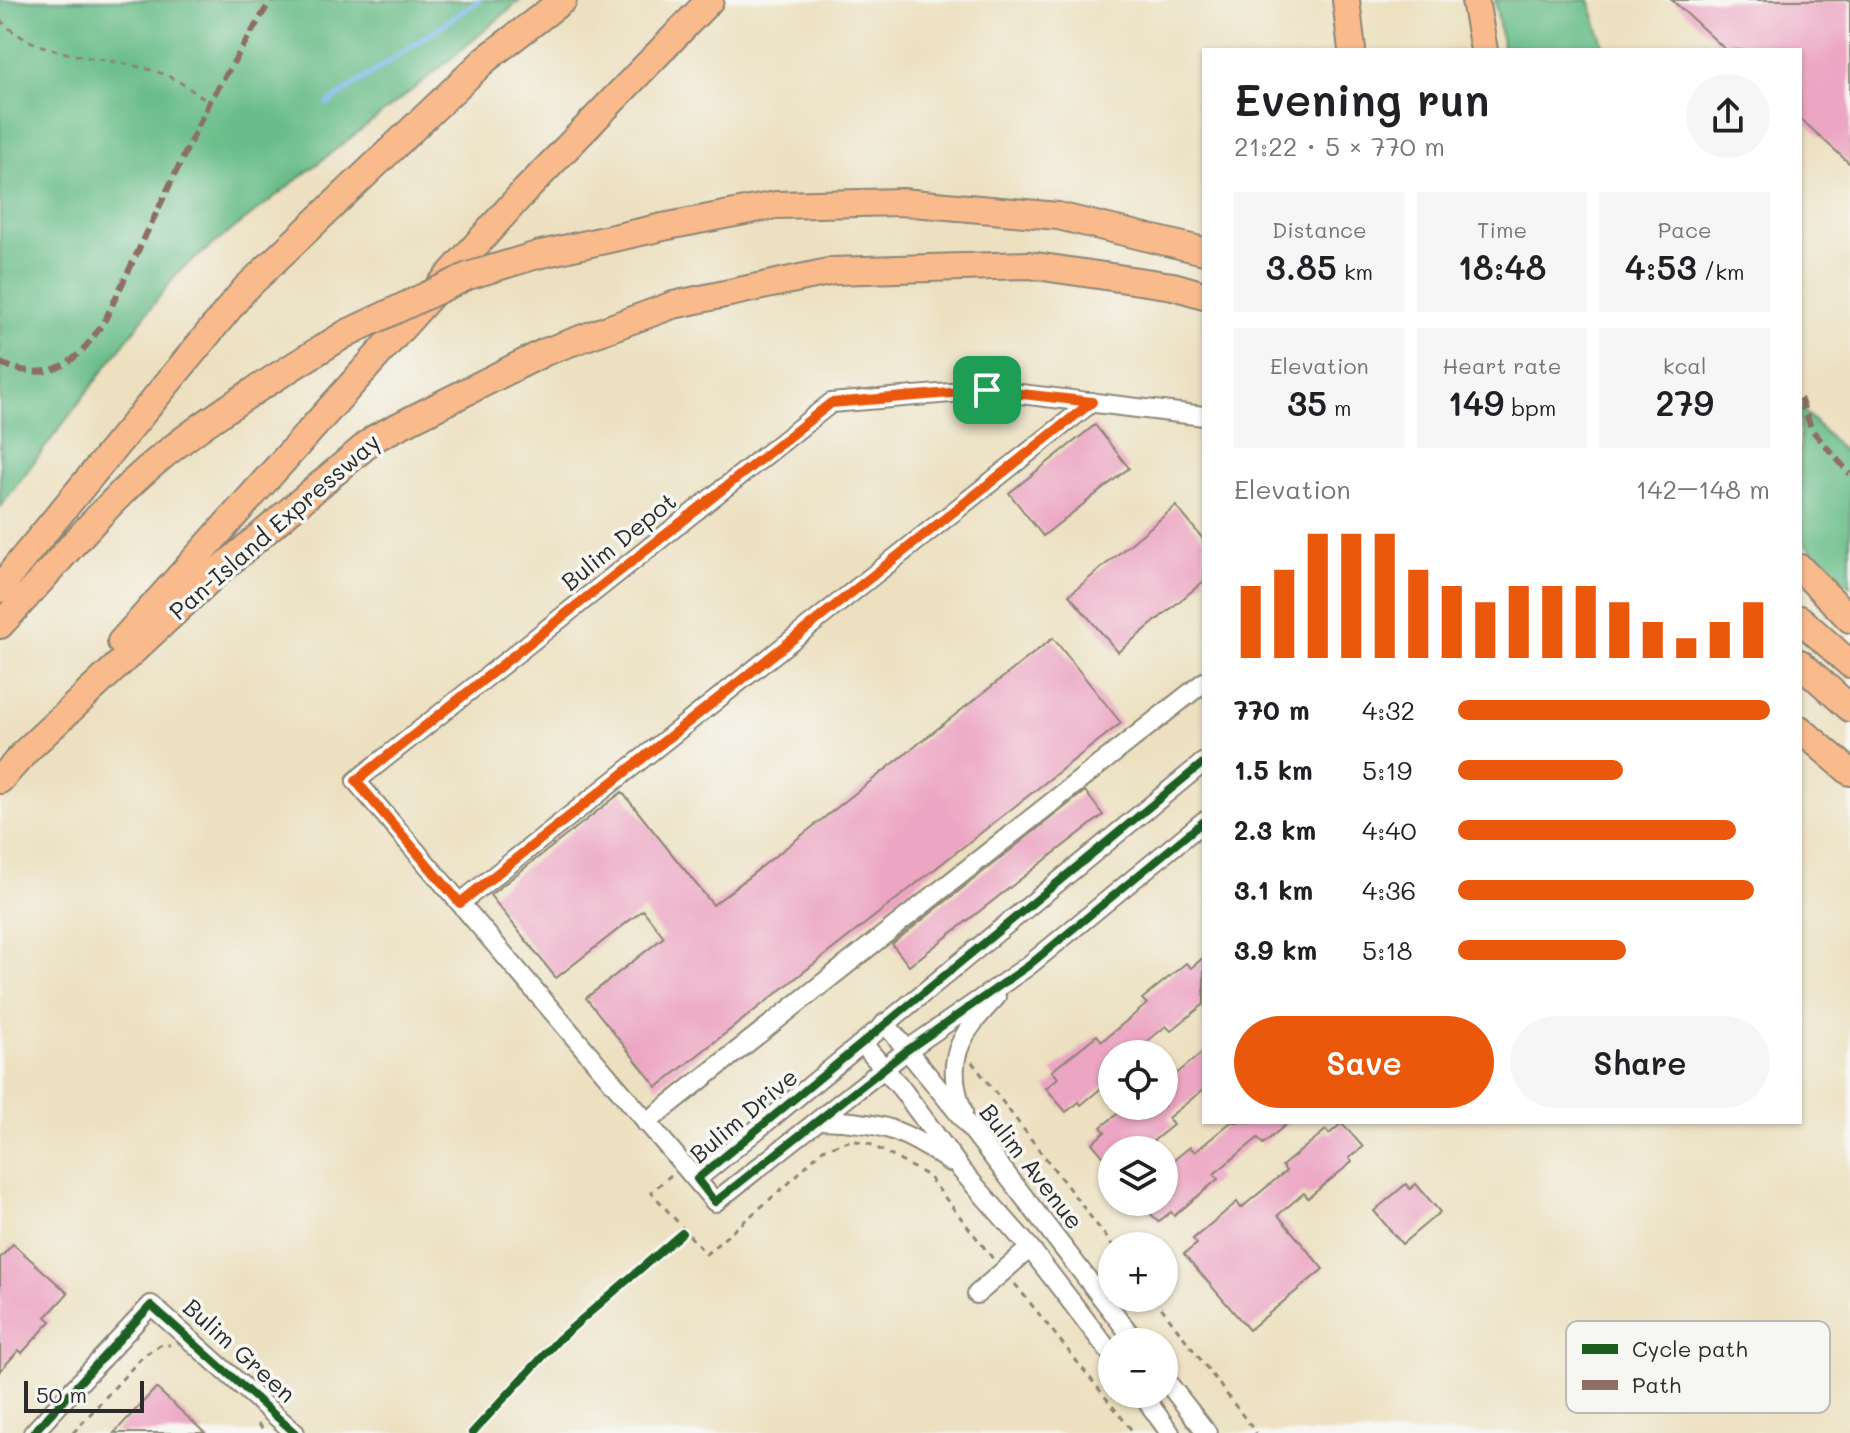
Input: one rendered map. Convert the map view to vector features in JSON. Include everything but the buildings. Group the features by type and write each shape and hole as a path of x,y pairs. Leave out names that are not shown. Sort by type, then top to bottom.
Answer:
{"highway":[{"path":"0,589 245,289 486,59 563,0"},
{"path":"27,750 241,505 520,196 710,0"},
{"path":"1346,0 1352,48"},
{"path":"1475,0 1484,48"},
{"path":"0,625 82,534 146,470 232,405 347,333 468,276 537,255 776,205 902,202 1058,216 1202,251"},
{"name":"Pan-Island Expressway","path":"0,780 27,750 220,570 375,438 545,352 673,305 833,271 1029,265 1173,286 1202,294"},
{"path":"1802,570 1850,619"},
{"path":"1802,621 1850,664"},
{"path":"1802,665 1850,708"},
{"path":"1802,731 1850,772"}],"street":[{"name":"Bulim Depot","path":"690,1172 356,781 831,403 987,390 1202,416"},
{"path":"460,903 1092,402"},
{"path":"646,1123 1202,684"},
{"name":"Bulim Drive","path":"1202,764 862,1043 690,1172 715,1202 906,1051 1028,966 1202,823"},
{"path":"969,1126 956,1093 953,1072 966,1031 1028,966"},
{"name":"Bulim Avenue","path":"885,1023 1125,1328"},
{"path":"862,1043 962,1171 1030,1248 1098,1337"},
{"path":"821,1120 863,1121 887,1126 921,1142 962,1171"},
{"path":"977,1294 1030,1248"},
{"name":"Bulim Green","path":"33,1433 151,1305 295,1433"},
{"path":"1178,1396 1207,1433"},
{"path":"1152,1408 1170,1433"}],"path":[{"path":"0,20 15,35 42,46 151,69 179,81 209,103"},
{"path":"973,1052 972,1063 981,1077 1102,1232"},
{"path":"690,1172 651,1192 706,1254 789,1183 823,1149 852,1140 870,1144 928,1176 1134,1433"},
{"path":"1165,1312 1256,1433"},
{"path":"73,1433 143,1356 162,1344 174,1345"},
{"path":"255,1422 266,1433"}],"green space":[{"path":"0,0 521,0 425,80 178,272 0,507"},
{"path":"1495,0 1589,0 1604,48 1503,48"},
{"path":"1802,409 1850,458 1850,587 1802,541"}],"waterway":[{"path":"327,104 479,0"}],"marked path":[{"path":"0,363 35,372 49,370 73,358 95,335 209,103 271,0"},
{"path":"1802,403 1812,430 1850,474"}],"cycle path":[{"path":"1202,764 697,1179 715,1202 906,1051 1028,966 1202,823"},
{"path":"472,1433 559,1339 682,1233"},
{"path":"33,1433 151,1305 295,1433"}],"route":[{"path":"987,390 1092,402 460,903 356,781 831,403 987,390"}]}
